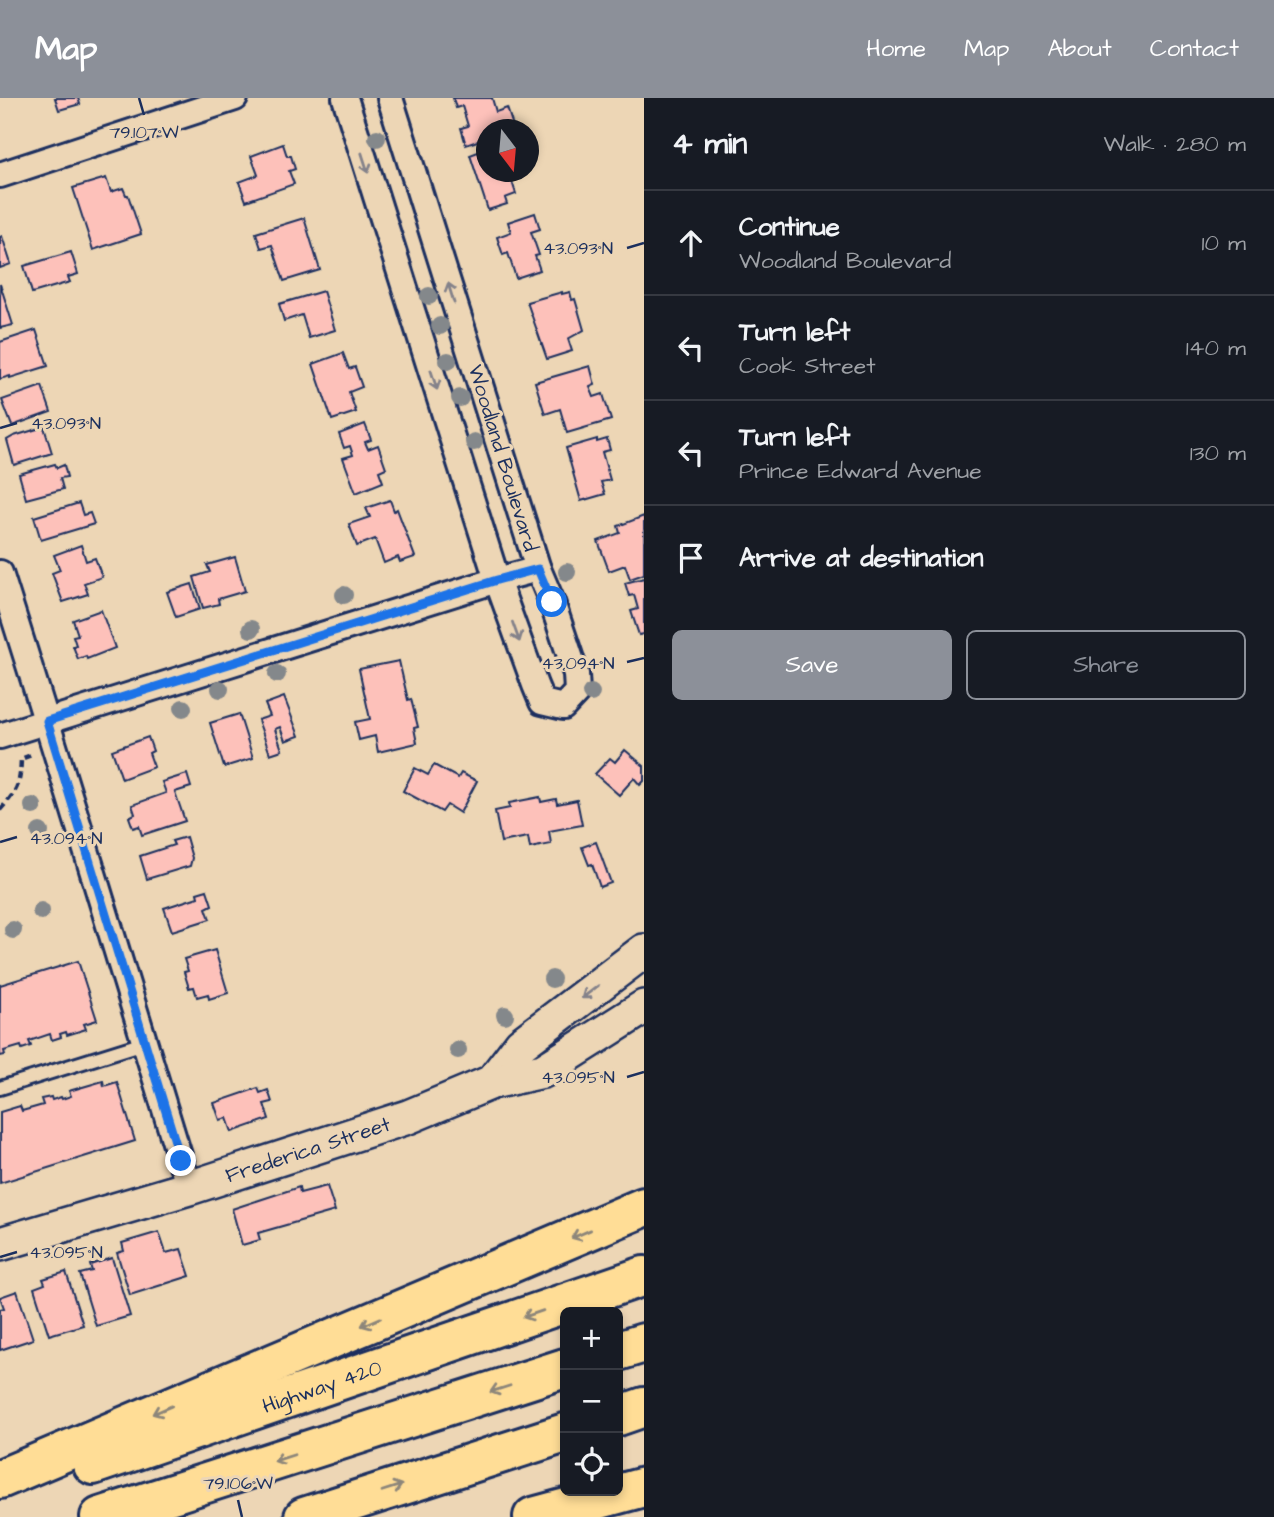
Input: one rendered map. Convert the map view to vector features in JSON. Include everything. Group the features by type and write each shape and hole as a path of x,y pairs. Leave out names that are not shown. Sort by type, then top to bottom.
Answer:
{"highway":[{"path":"0,1479 644,1207"},
{"name":"Highway 420","path":"0,1497 644,1276"},
{"path":"623,1349 644,1343"},
{"path":"100,1517 560,1370"},
{"path":"623,1414 644,1407"},
{"path":"304,1517 560,1435"},
{"path":"533,1517 644,1487"}],"street":[{"path":"0,175 235,98"},
{"name":"Woodland Boulevard","path":"345,98 497,580 542,702 563,707 577,692 576,674 538,569 390,98"},
{"path":"0,736 538,569"},
{"path":"0,573 189,1188"},
{"path":"492,1082 521,1044 644,951"},
{"name":"Frederica Street","path":"0,1244 189,1188 408,1117 492,1082 543,1071 644,1007"}],"lane":[{"path":"0,1088 144,1043"}],"path":[{"path":"0,810 11,799 20,781 21,759 55,748"}],"building":[{"path":"55,98 78,98 80,104 59,110"},
{"path":"453,98 492,98 496,112 507,108 511,119 476,119 476,142 466,145 461,128 468,126 462,106 456,108"},
{"path":"283,144 295,169 289,171 294,184 246,201 239,182 258,175 251,156"},
{"path":"476,153 476,173 470,155"},
{"path":"106,178 111,192 123,188 128,195 141,234 93,250 73,188"},
{"path":"479,182 512,182 516,194 505,198 507,204 488,210"},
{"path":"535,213 540,229 531,232 539,255 535,256 540,270 516,278 508,253 503,255 497,237 511,232 508,222"},
{"path":"304,218 320,270 284,281 272,245 261,248 256,233"},
{"path":"2,236 11,264 0,268 0,237"},
{"path":"71,252 78,274 68,277 70,282 32,293 24,266"},
{"path":"0,284 13,325 0,328"},
{"path":"323,291 335,330 309,338 302,315 284,321 279,304"},
{"path":"570,292 572,300 575,299 584,330 568,339 572,351 547,359 527,302"},
{"path":"36,330 48,366 0,379 0,342"},
{"path":"343,353 349,369 355,367 362,387 349,392 356,412 332,420 313,364"},
{"path":"590,366 595,385 590,387 594,397 603,394 611,420 567,433 560,409 545,414 535,382"},
{"path":"42,386 51,412 12,426 2,400"},
{"path":"365,424 371,440 365,442 368,449 378,445 386,468 379,471 383,482 356,493 343,458 353,455 350,446 344,448 339,434"},
{"path":"44,427 52,453 14,465 7,440"},
{"path":"597,439 597,442 607,439 610,450 602,452 610,480 601,482 605,494 581,501 566,448"},
{"path":"55,464 57,468 64,465 67,477 60,478 63,489 26,499 19,474"},
{"path":"390,500 394,511 397,509 415,557 400,562 398,557 384,563 375,539 357,546 349,524 370,517 366,508"},
{"path":"79,503 83,515 90,513 94,524 41,540 34,517"},
{"path":"644,516 644,574 630,579 625,565 609,571 598,541 620,533 618,526"},
{"path":"81,545 86,561 95,558 102,577 84,583 88,594 63,602 52,573 60,570 54,555"},
{"path":"235,557 245,591 218,599 219,604 203,608 194,577 210,572 207,565"},
{"path":"644,578 644,634 639,635 631,611 638,609 634,595 629,596 625,583"},
{"path":"192,584 200,609 176,617 167,592"},
{"path":"101,610 115,648 87,659 86,656 78,659 73,646 76,645 73,636 78,635 73,620"},
{"path":"399,661 408,700 411,699 418,727 414,728 417,743 378,752 375,736 359,740 355,722 370,719 359,669"},
{"path":"284,697 299,736 285,741 280,727 275,729 282,750 270,754 258,720 270,716 265,704"},
{"path":"239,714 253,758 224,767 210,723"},
{"path":"148,737 153,751 149,753 154,767 122,779 112,750"},
{"path":"625,750 644,766 644,781 640,785 634,778 619,795 595,774 610,758 615,762"},
{"path":"434,765 458,778 461,773 477,781 460,813 447,805 442,812 403,791 415,768 428,775"},
{"path":"187,774 191,787 175,792 185,821 142,835 139,826 133,828 129,817 135,814 132,805 166,793 162,782"},
{"path":"540,797 541,802 556,799 557,804 577,800 582,825 549,831 551,844 530,848 528,837 501,842 495,811 510,808 509,803"},
{"path":"186,837 192,858 190,866 147,879 140,856 174,845 172,841"},
{"path":"596,842 611,883 600,887 592,864 589,865 582,847"},
{"path":"207,890 212,905 206,908 210,919 172,931 164,908 198,897 197,893"},
{"path":"215,950 228,993 209,999 208,994 197,997 194,987 189,988 184,972 188,971 184,959"},
{"path":"78,961 97,1020 84,1024 86,1029 67,1035 66,1032 52,1040 50,1034 29,1041 31,1046 4,1051 5,1055 0,1056 0,985"},
{"path":"103,1081 104,1086 117,1082 135,1141 0,1183 0,1112 20,1106 22,1111 43,1105 41,1099 62,1099 71,1096 69,1091"},
{"path":"258,1088 260,1093 268,1090 272,1102 264,1104 269,1119 232,1132 227,1118 220,1120 214,1103"},
{"path":"327,1186 335,1211 258,1233 260,1240 242,1245 232,1209 299,1187 300,1193"},
{"path":"159,1232 166,1253 181,1249 190,1276 130,1295 117,1253 124,1251 122,1243"},
{"path":"112,1258 130,1316 96,1326 80,1274 92,1271 90,1265"},
{"path":"66,1272 83,1325 49,1335 34,1288 45,1284 43,1279"},
{"path":"17,1291 33,1339 0,1350 0,1309 4,1308 0,1297"}],"route":[{"path":"181,1161 47,721 538,569 552,602"}]}
